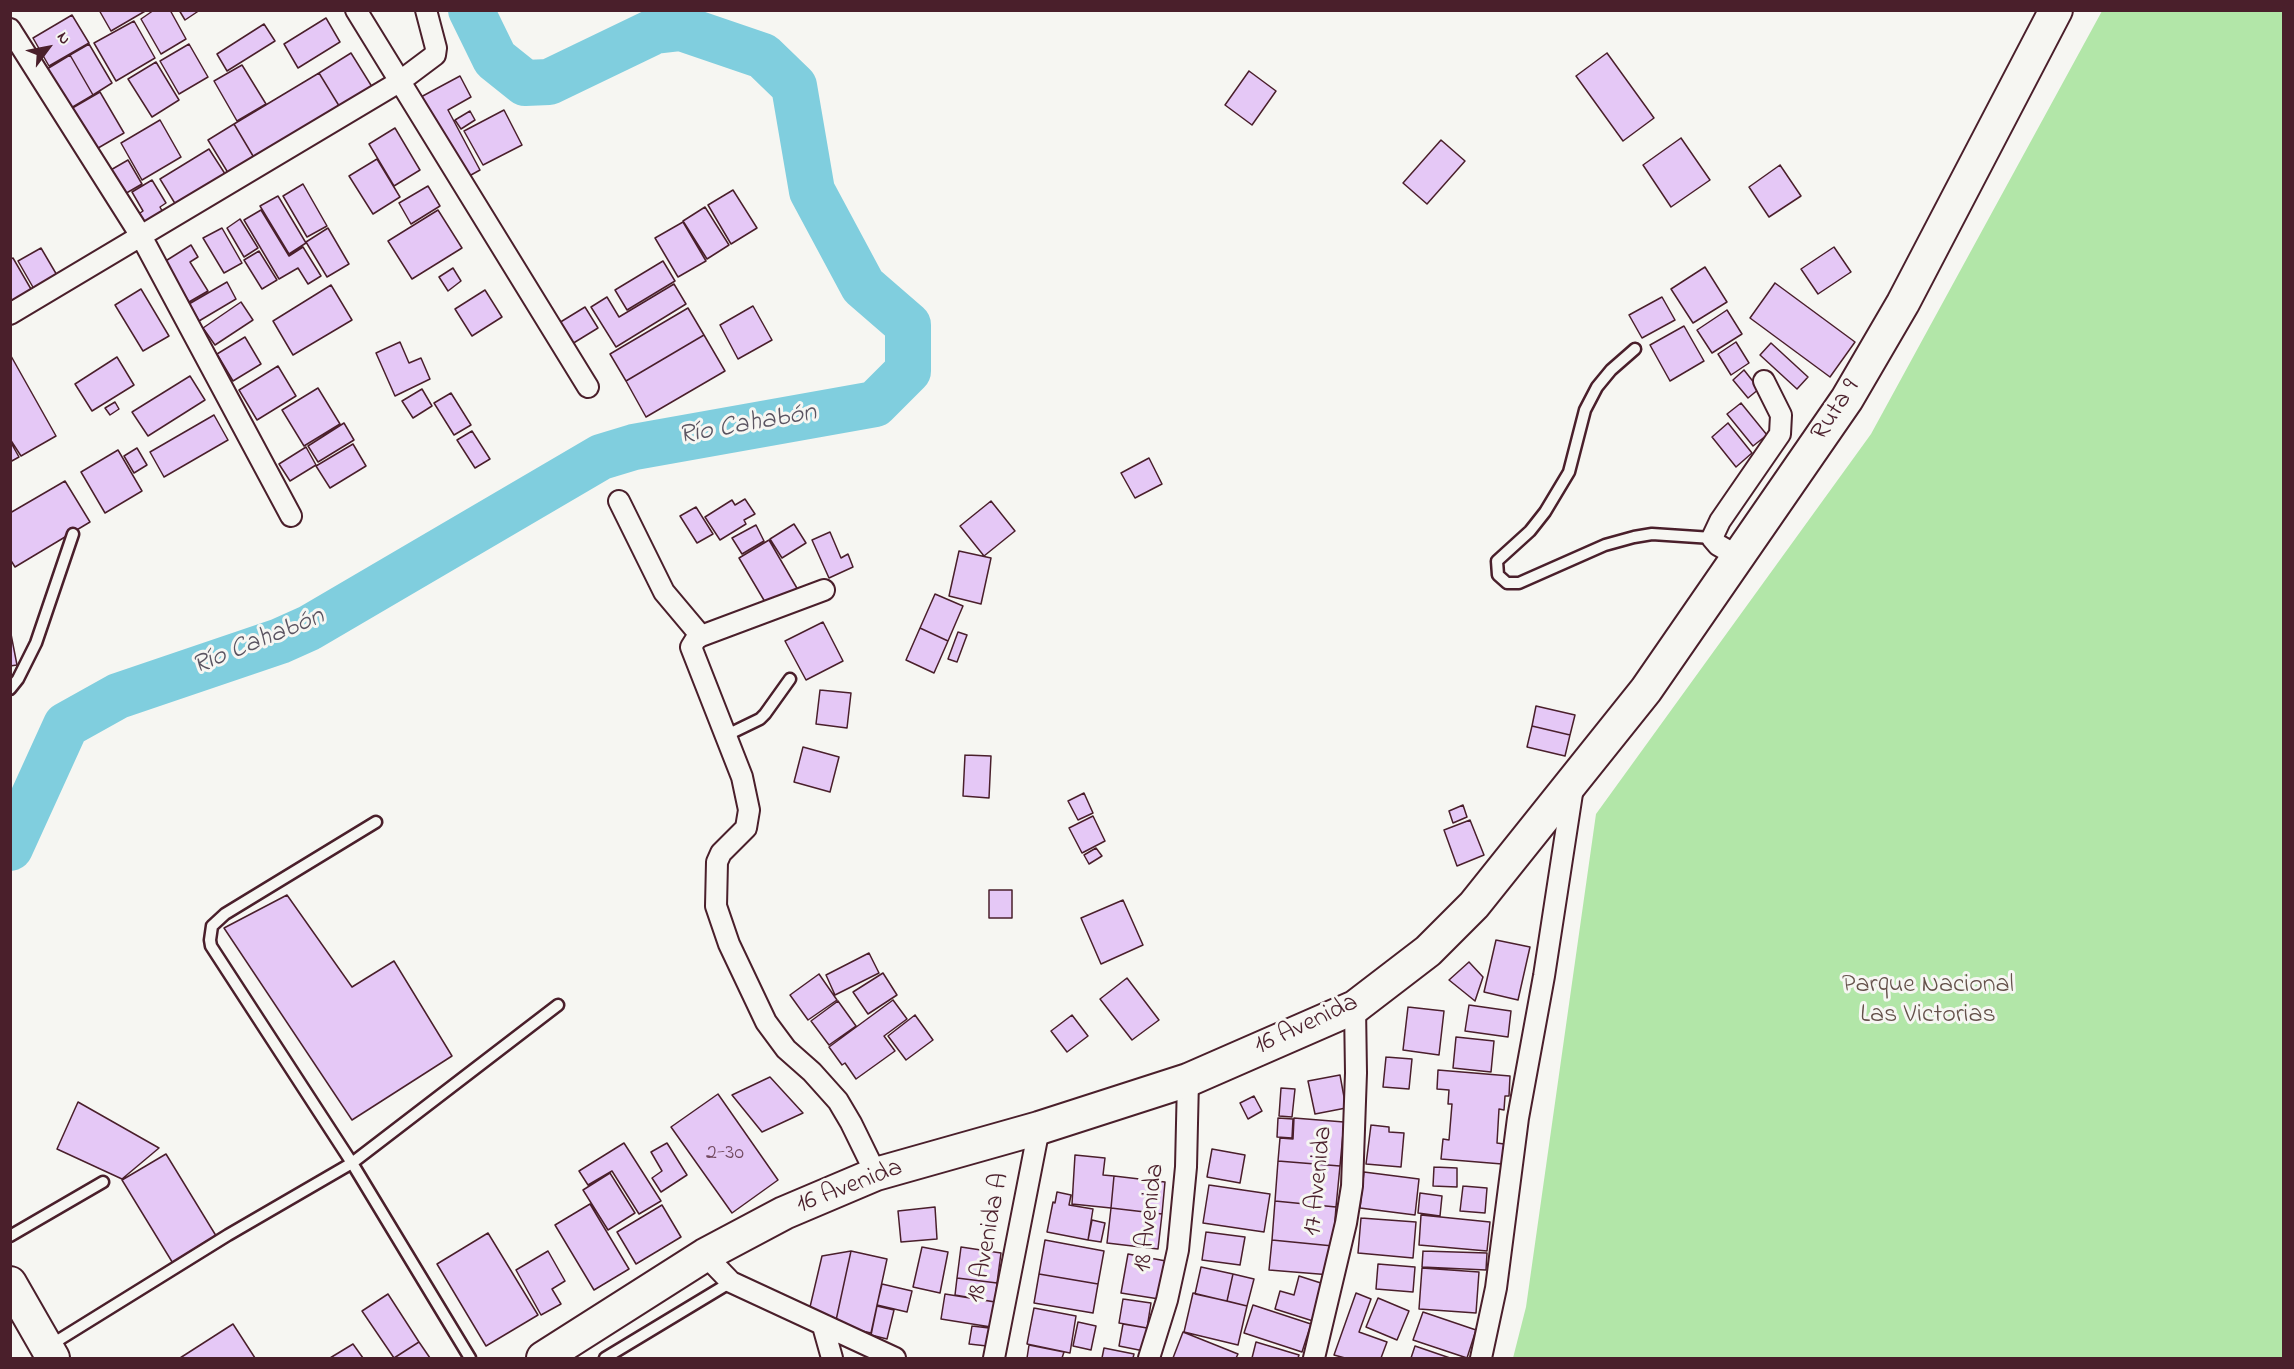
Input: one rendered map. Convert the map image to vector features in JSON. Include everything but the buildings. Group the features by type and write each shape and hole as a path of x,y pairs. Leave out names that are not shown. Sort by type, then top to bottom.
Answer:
{"main road":[{"name":"Ruta 9","path":"1573,784 1646,690 1847,399 1903,303 2056,10"},
{"name":"16 Avenida","path":"543,1359 705,1255 784,1213 876,1174 1039,1128 1188,1080 1355,1007 1428,951 1474,905 1573,784"},
{"path":"10,1283 43,1355"},
{"path":"10,1322 43,1355"}],"street":[{"path":"356,10 588,387"},
{"path":"10,314 399,82 435,55 436,48 426,10"},
{"path":"10,29 141,236 291,516"},
{"path":"1739,557 1712,538 1720,521 1780,434 1781,415 1764,381"},
{"path":"619,501 664,592 701,636"},
{"path":"824,590 701,636 691,647 742,777 749,810 746,828 721,853 717,862 716,906 729,944 766,1022 786,1049 812,1072 838,1101 876,1174"},
{"path":"1481,1359 1496,1288 1518,1118 1544,976 1573,784"},
{"name":"17 Avenida","path":"1314,1359 1346,1222 1352,1186 1356,1073 1355,1007"},
{"name":"18 Avenida","path":"1149,1359 1167,1300 1178,1250 1186,1167 1188,1080"},
{"name":"18 Avenida A","path":"994,1359 1039,1128"},
{"path":"705,1255 730,1282 895,1359"},
{"path":"823,1326 832,1359"}],"lane":[{"path":"1635,349 1611,370 1597,387 1585,410 1569,472 1545,512 1530,531 1497,561 1498,576 1507,583 1519,583 1605,544 1643,535 1712,538"},
{"path":"10,689 18,679 36,643 73,534"},
{"path":"727,735 765,714 790,679"},
{"path":"376,822 225,914 215,922 209,936 211,945 352,1163 470,1359"},
{"path":"43,1355 228,1235 352,1163 558,1005"},
{"path":"10,1236 103,1182"},
{"path":"605,1359 730,1282"}],"green space":[{"name":"Parque Nacional Las Victorias","path":"2102,11 2283,11 2283,1358 1513,1358 1526,1307 1596,814 1871,434"}],"waterway":[{"name":"Río Cahabón","path":"10,848 66,725 118,696 280,641 309,628 601,457 634,447 875,404 908,371 908,325 863,286 812,191 794,86 763,56 681,28 655,31 549,82 525,83 495,59 471,10"}]}
